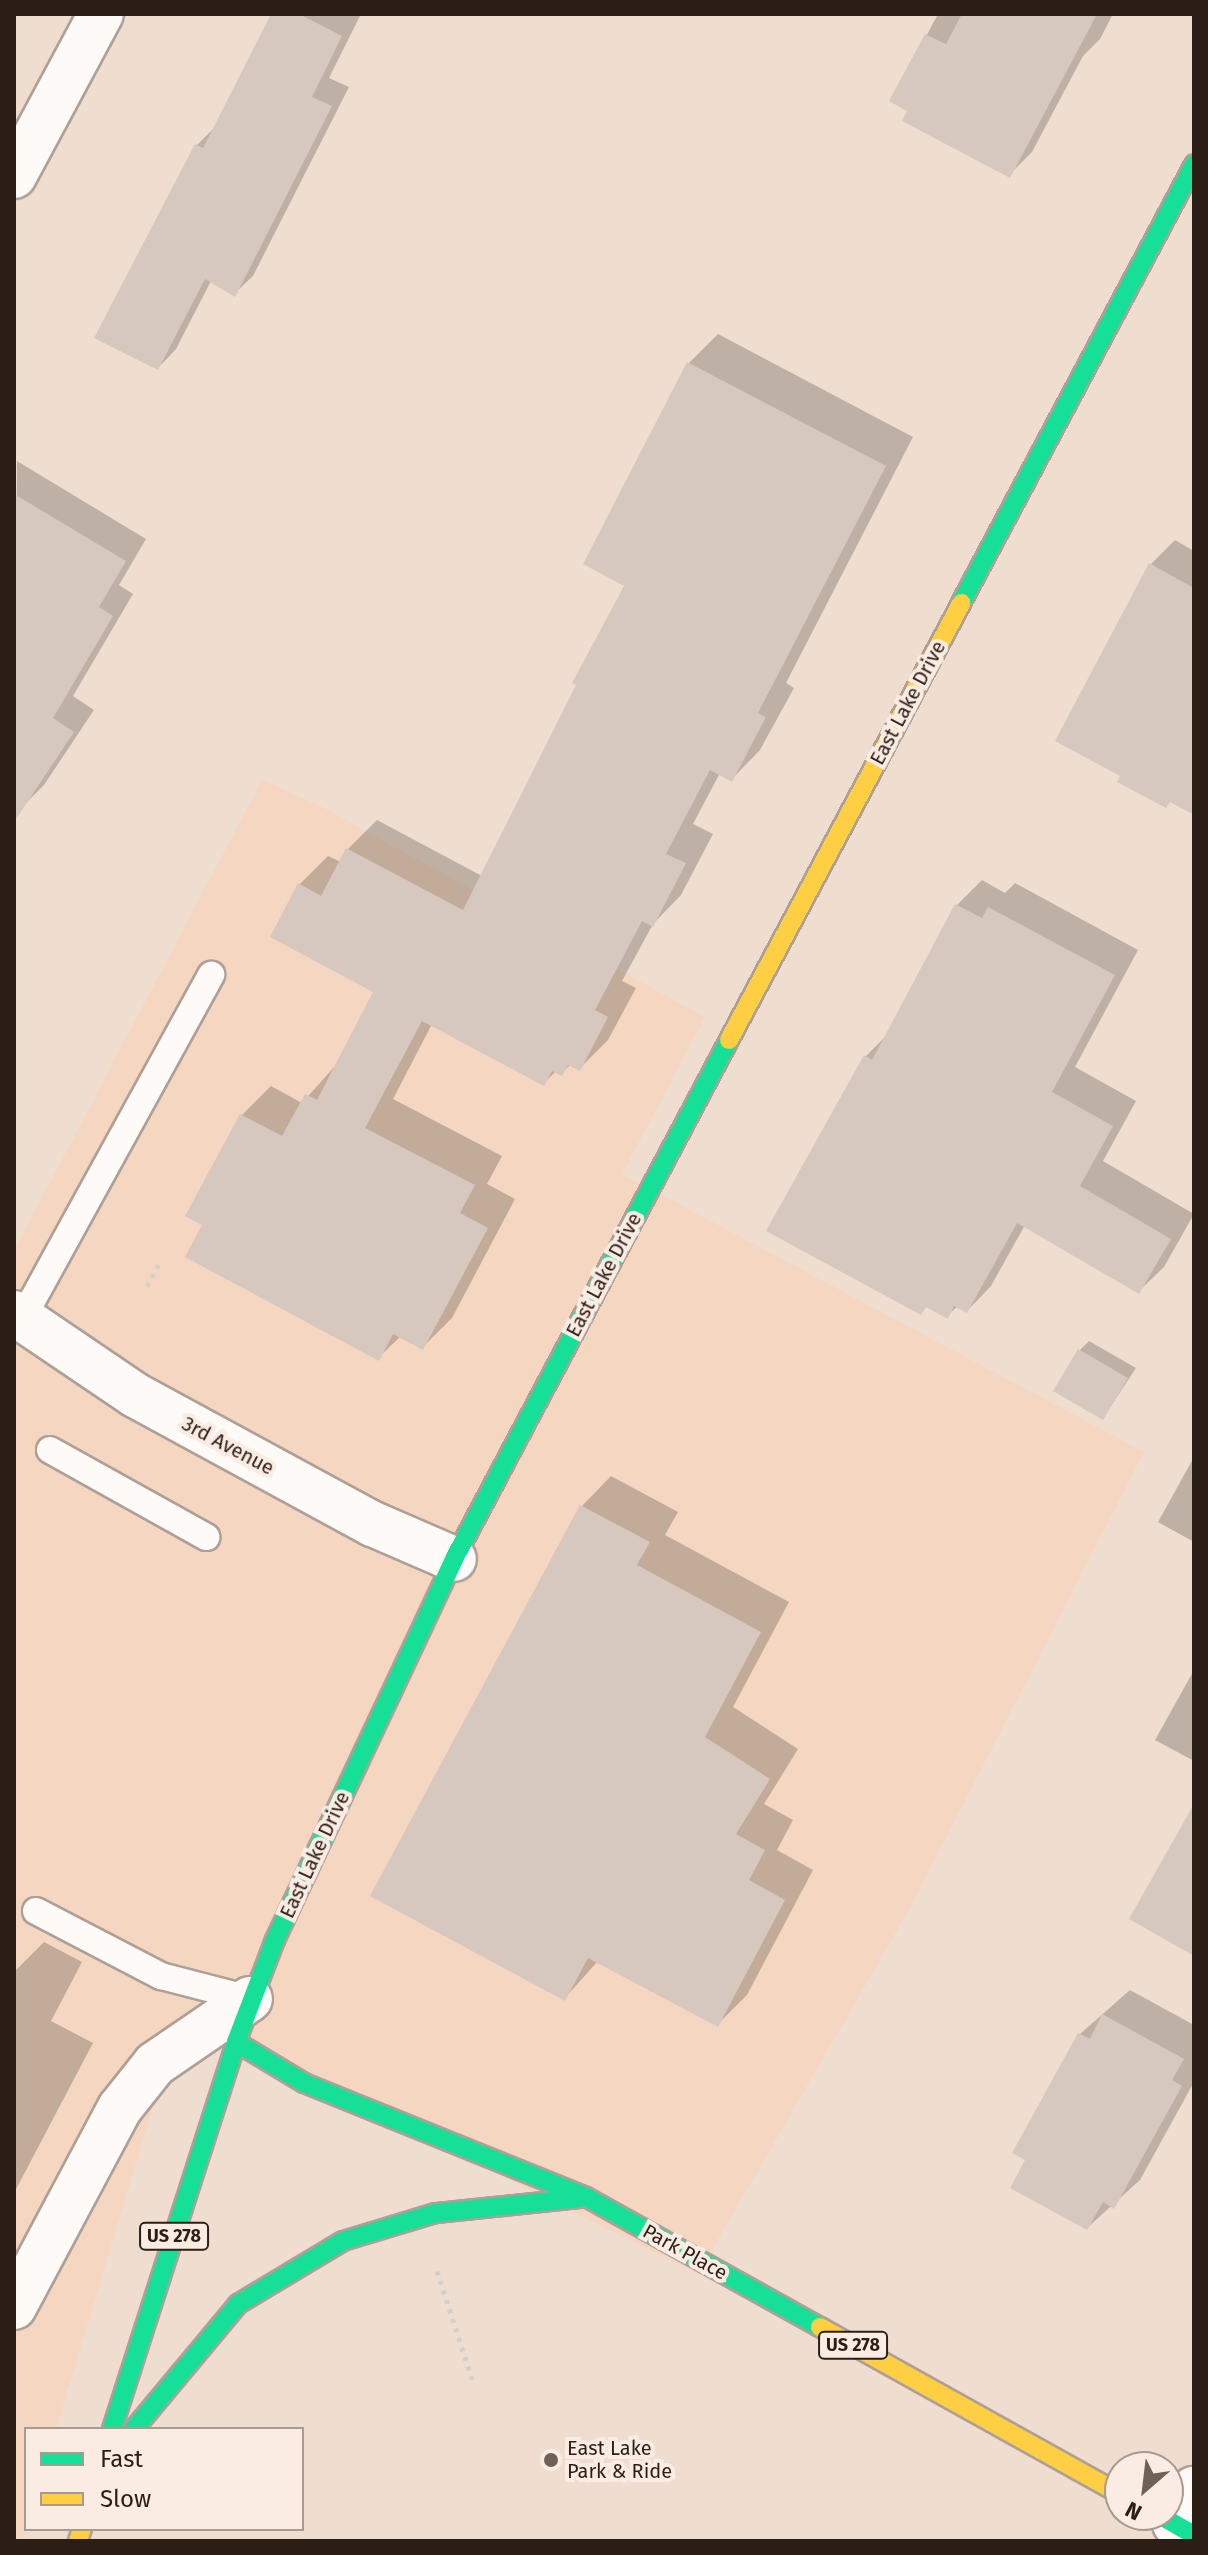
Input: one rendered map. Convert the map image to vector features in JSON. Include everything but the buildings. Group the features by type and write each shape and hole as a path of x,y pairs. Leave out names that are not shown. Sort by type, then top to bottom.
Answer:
{"street":[{"path":"14,176 101,14"},
{"name":"East Lake Drive","path":"113,2427 250,1999 454,1559 1194,164"},
{"name":"3rd Avenue","path":"18,1316 135,1395 373,1524 454,1559"},
{"path":"14,2307 120,2108 155,2064 250,1999"},
{"name":"Park Place","path":"236,2042 304,2083 586,2197 1104,2485"},
{"path":"136,2427 238,2304 343,2241 436,2213 586,2197"}],"lane":[{"path":"18,1316 211,975"},
{"path":"50,1450 206,1537"},
{"path":"36,1911 161,1976 250,1999"}],"path":[{"path":"147,1286 158,1265"},
{"path":"437,2271 472,2379"}],"shaded area":[{"path":"262,780 322,807 705,1017 622,1174 1144,1452 911,1906 698,2274 180,2016 57,2427 24,2427 26,2531 23,2541 14,2541 14,1251"}],"traffic: fast":[{"path":"961,603 1194,164"},
{"path":"236,2042 275,1940 454,1559 729,1040"},
{"path":"113,2427 236,2042 304,2083 586,2197 820,2327"},
{"path":"136,2427 238,2304 343,2241 436,2213 580,2198"},
{"path":"1184,2529 1194,2535"}],"traffic: slow":[{"path":"729,1040 961,603"},
{"path":"820,2327 1104,2485"},
{"path":"78,2541 81,2531"}],"place":[{"name":"East Lake Park & Ride","path":"551,2460"}]}
